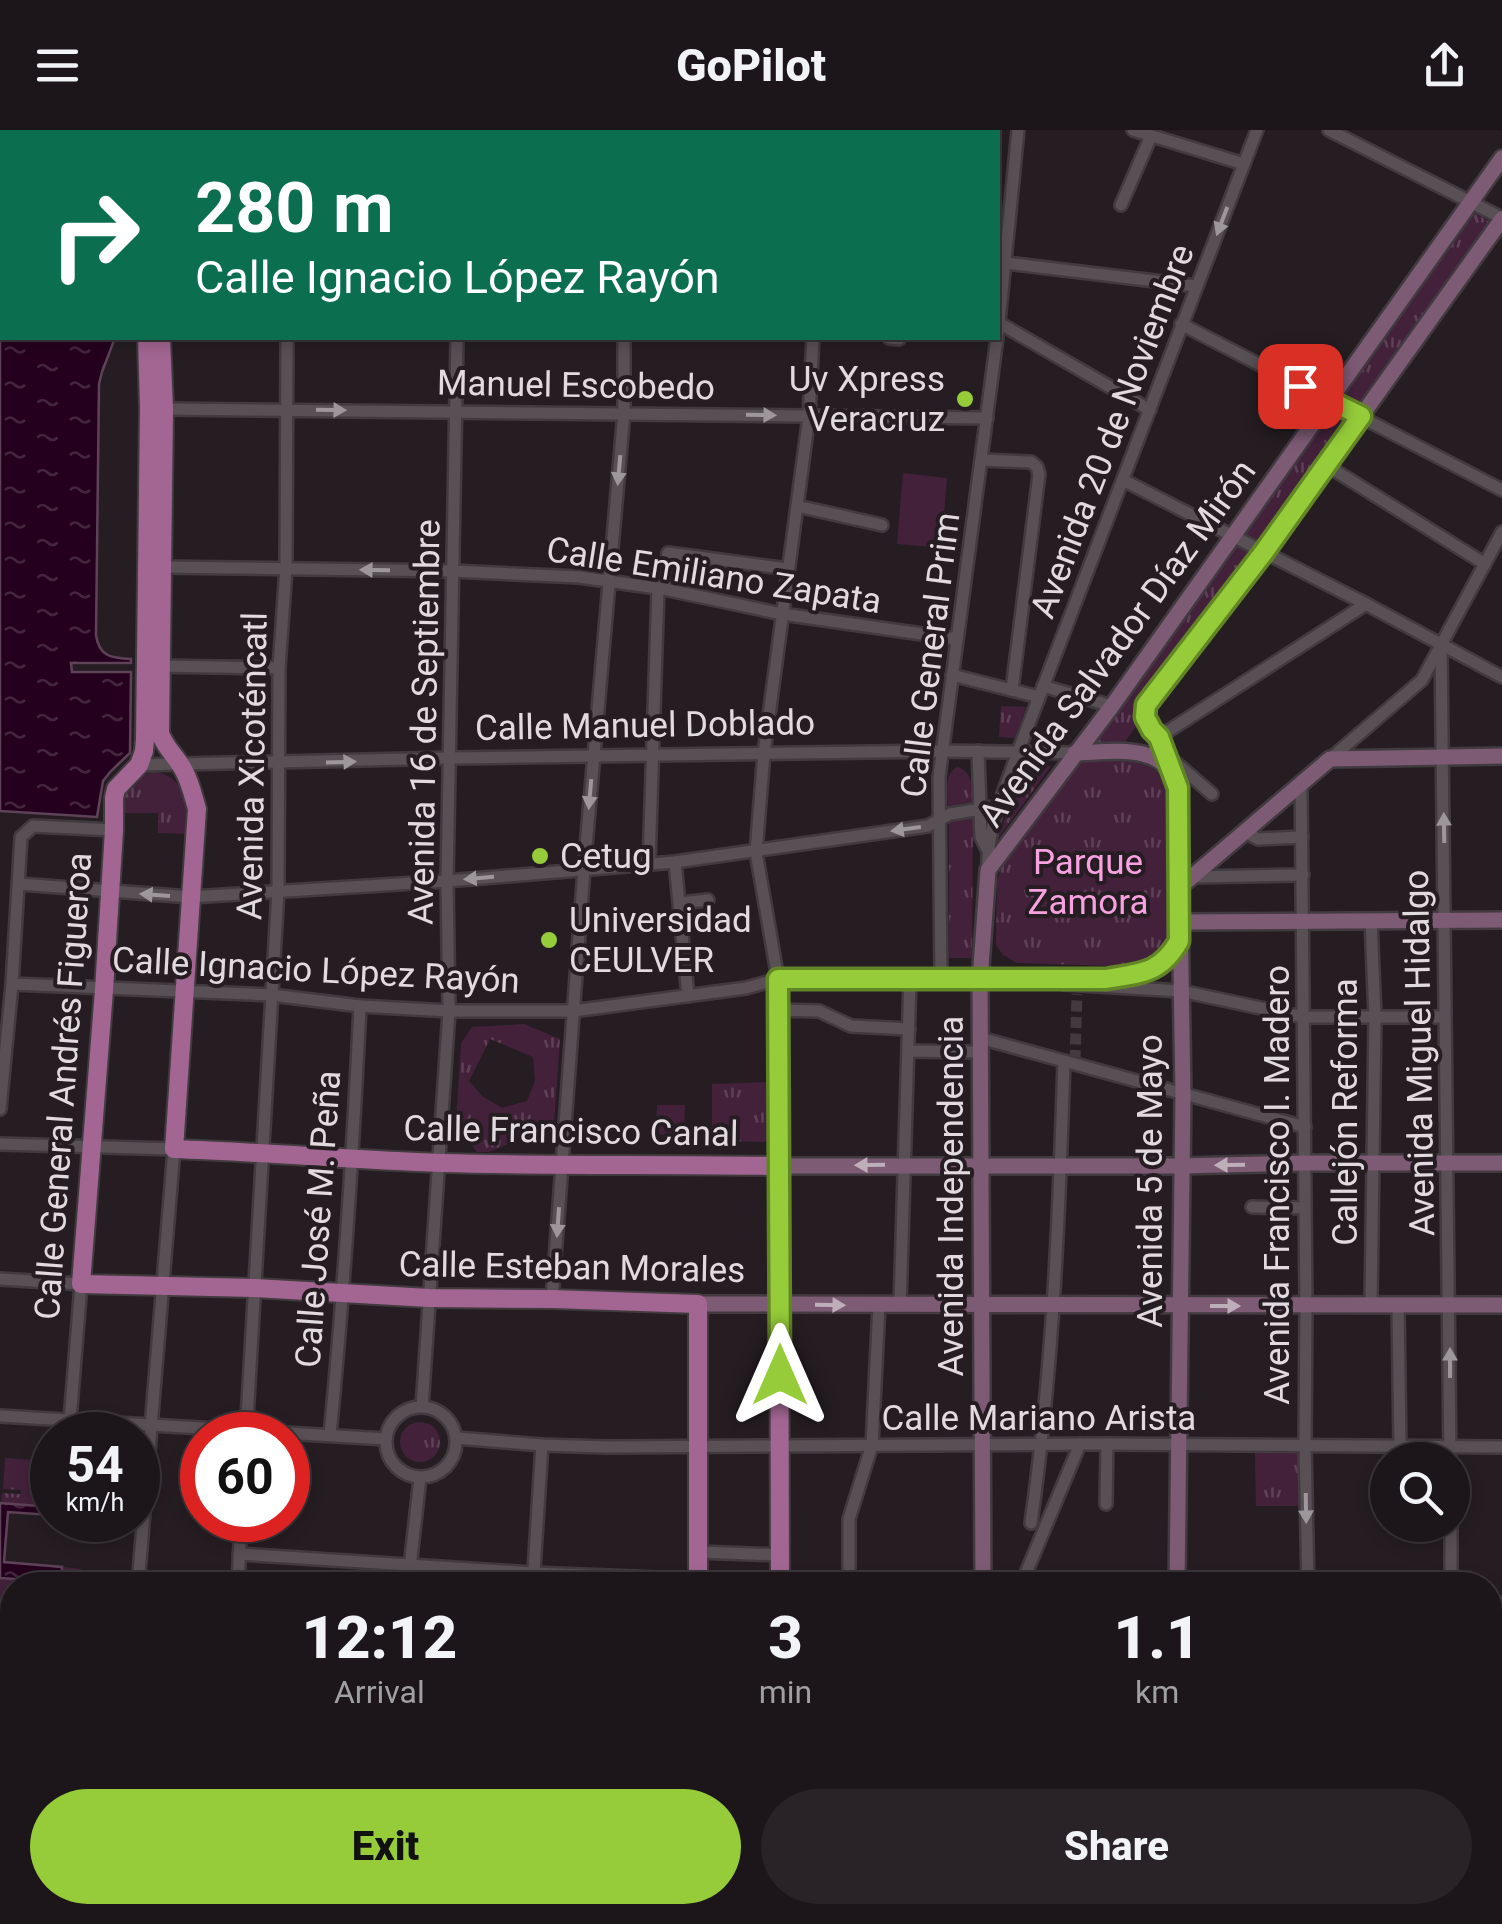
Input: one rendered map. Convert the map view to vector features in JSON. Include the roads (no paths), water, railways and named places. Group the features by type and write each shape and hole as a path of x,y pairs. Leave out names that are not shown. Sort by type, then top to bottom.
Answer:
{"main road":[{"name":"Avenida Salvador Díaz Mirón","path":"988,870 1112,706 1502,158"},
{"name":"Avenida Salvador Díaz Mirón","path":"1163,757 1145,717 1146,705 1264,552 1502,219"},
{"path":"147,340 154,666 160,733 163,744 180,764 197,809 174,1149"},
{"path":"139,766 146,739 162,567 161,340"},
{"name":"Calle Manuel Doblado","path":"1074,753 1136,752 1163,757"},
{"path":"1185,882 1330,759 1502,756"},
{"name":"Avenida 5 de Mayo","path":"1163,757 1178,788 1185,882 1179,922 1182,1094 1177,1572"},
{"name":"Calle General Andrés Figueroa","path":"81,1284 116,789 139,766"},
{"name":"Avenida Independencia","path":"984,1572 980,980 988,870"},
{"path":"1179,922 1502,920"},
{"name":"Calle Ignacio López Rayón","path":"980,980 1106,979 1144,973 1170,957 1179,941"},
{"name":"Calle Francisco Canal","path":"174,1149 353,1160 562,1166 1502,1162"},
{"path":"778,1166 780,1572"},
{"name":"Calle Esteban Morales","path":"81,1284 698,1304 1502,1305"},
{"path":"698,1304 698,1572"}],"street":[{"name":"Calle General Prim","path":"1000,303 1018,130"},
{"path":"1133,130 1244,164"},
{"name":"Avenida 20 de Noviembre","path":"1018,752 1257,130"},
{"path":"1329,130 1502,219"},
{"path":"1122,205 1151,136"},
{"path":"1002,262 1196,286"},
{"path":"1000,324 1150,410"},
{"path":"1181,324 1502,490"},
{"name":"Avenida Xicoténcatl","path":"248,1412 278,891 287,340"},
{"name":"Avenida 16 de Septiembre","path":"422,1407 449,1011 447,881 456,340"},
{"path":"552,1298 624,412 624,340"},
{"path":"778,1166 778,979 756,852 764,753 809,416 813,340"},
{"name":"Calle General Prim","path":"941,980 938,821 942,750 996,340"},
{"name":"Manuel Escobedo","path":"164,409 987,418"},
{"path":"982,460 1030,462 1039,474 1012,690"},
{"path":"1326,465 1485,564"},
{"path":"1122,480 1502,677"},
{"path":"797,506 882,525"},
{"path":"1330,759 1422,680 1502,532"},
{"path":"649,864 661,589 668,553 788,569"},
{"name":"Calle Emiliano Zapata","path":"162,567 579,577 782,614 957,639"},
{"path":"1212,794 1163,757 1366,604"},
{"name":"Avenida Miguel Hidalgo","path":"1441,645 1450,1442"},
{"path":"154,666 279,668"},
{"path":"952,675 1012,690 1042,691 1112,706"},
{"name":"Calle Manuel Doblado","path":"139,766 942,750 1074,753"},
{"path":"978,751 981,837 987,849"},
{"name":"Avenida Independencia","path":"988,870 987,849 1018,752"},
{"name":"Avenida Francisco I. Madero","path":"1302,784 1308,1572"},
{"path":"19,884 190,897 447,881 756,852 928,826 950,814 1000,806"},
{"path":"0,1110 21,838 33,826 114,830"},
{"path":"1245,832 1258,840 1302,837"},
{"path":"675,862 688,996"},
{"path":"1185,882 1303,875"},
{"path":"680,903 708,900"},
{"name":"Callejón Reforma","path":"1370,920 1375,1017 1372,1305"},
{"name":"Calle Ignacio López Rayón","path":"12,984 272,995 360,1006 449,1011 573,1011 746,988 778,979 980,980"},
{"path":"900,1305 910,979"},
{"name":"Calle Ignacio López Rayón","path":"1035,979 1077,990 1181,990 1303,1017 1445,1017"},
{"name":"Calle José M. Peña","path":"330,1435 344,1294 360,1006"},
{"path":"778,1010 819,1011 851,1026 909,1029"},
{"path":"908,1051 980,1045 1071,1062 1305,1127"},
{"path":"1031,1523 1043,1444 1055,1304 1060,1166 1071,1062"},
{"name":"Calle Francisco Canal","path":"0,1144 174,1149"},
{"path":"153,1412 174,1149"},
{"path":"1252,1207 1305,1208"},
{"name":"Calle Esteban Morales","path":"0,1279 81,1284"},
{"name":"Calle General Andrés Figueroa","path":"71,1412 81,1284"},
{"path":"1398,1304 1400,1442"},
{"path":"849,1572 848,1518 872,1445 879,1305"},
{"path":"422,1407 438,1411 451,1423 457,1438 454,1456 437,1474 412,1476 398,1468 388,1455 386,1439 395,1418 408,1410 422,1407"},
{"path":"0,1416 30,1417"},
{"path":"310,1435 386,1439"},
{"name":"Calle Mariano Arista","path":"457,1438 542,1446 1370,1446"},
{"path":"1026,1572 1080,1444"},
{"path":"1106,1504 1107,1444"},
{"path":"533,1572 542,1446"},
{"name":"Calle Mariano Arista","path":"1470,1452 1502,1448"},
{"path":"409,1572 420,1478"},
{"path":"139,1572 141,1542"},
{"path":"238,1572 240,1542"},
{"path":"1451,1542 1452,1572"},
{"path":"698,1552 780,1554"},
{"path":"239,1554 467,1572"}],"water":[{"path":"0,340 114,340 99,384 96,635 103,652 131,659 131,663 71,663 72,672 131,672 130,753 103,781 97,817 0,811"},
{"path":"0,1503 30,1505 30,1514 8,1512 4,1562 62,1567 62,1572 0,1572"}],"tunnel":[{"path":"1075,1061 1077,994"}],"place":[{"name":"Uv Xpress Veracruz","path":"965,399"},
{"name":"Cetug","path":"540,856"},
{"name":"Universidad CEULVER","path":"549,940"}],"park label":[{"name":"Parque Zamora","path":"1088,882"}]}
